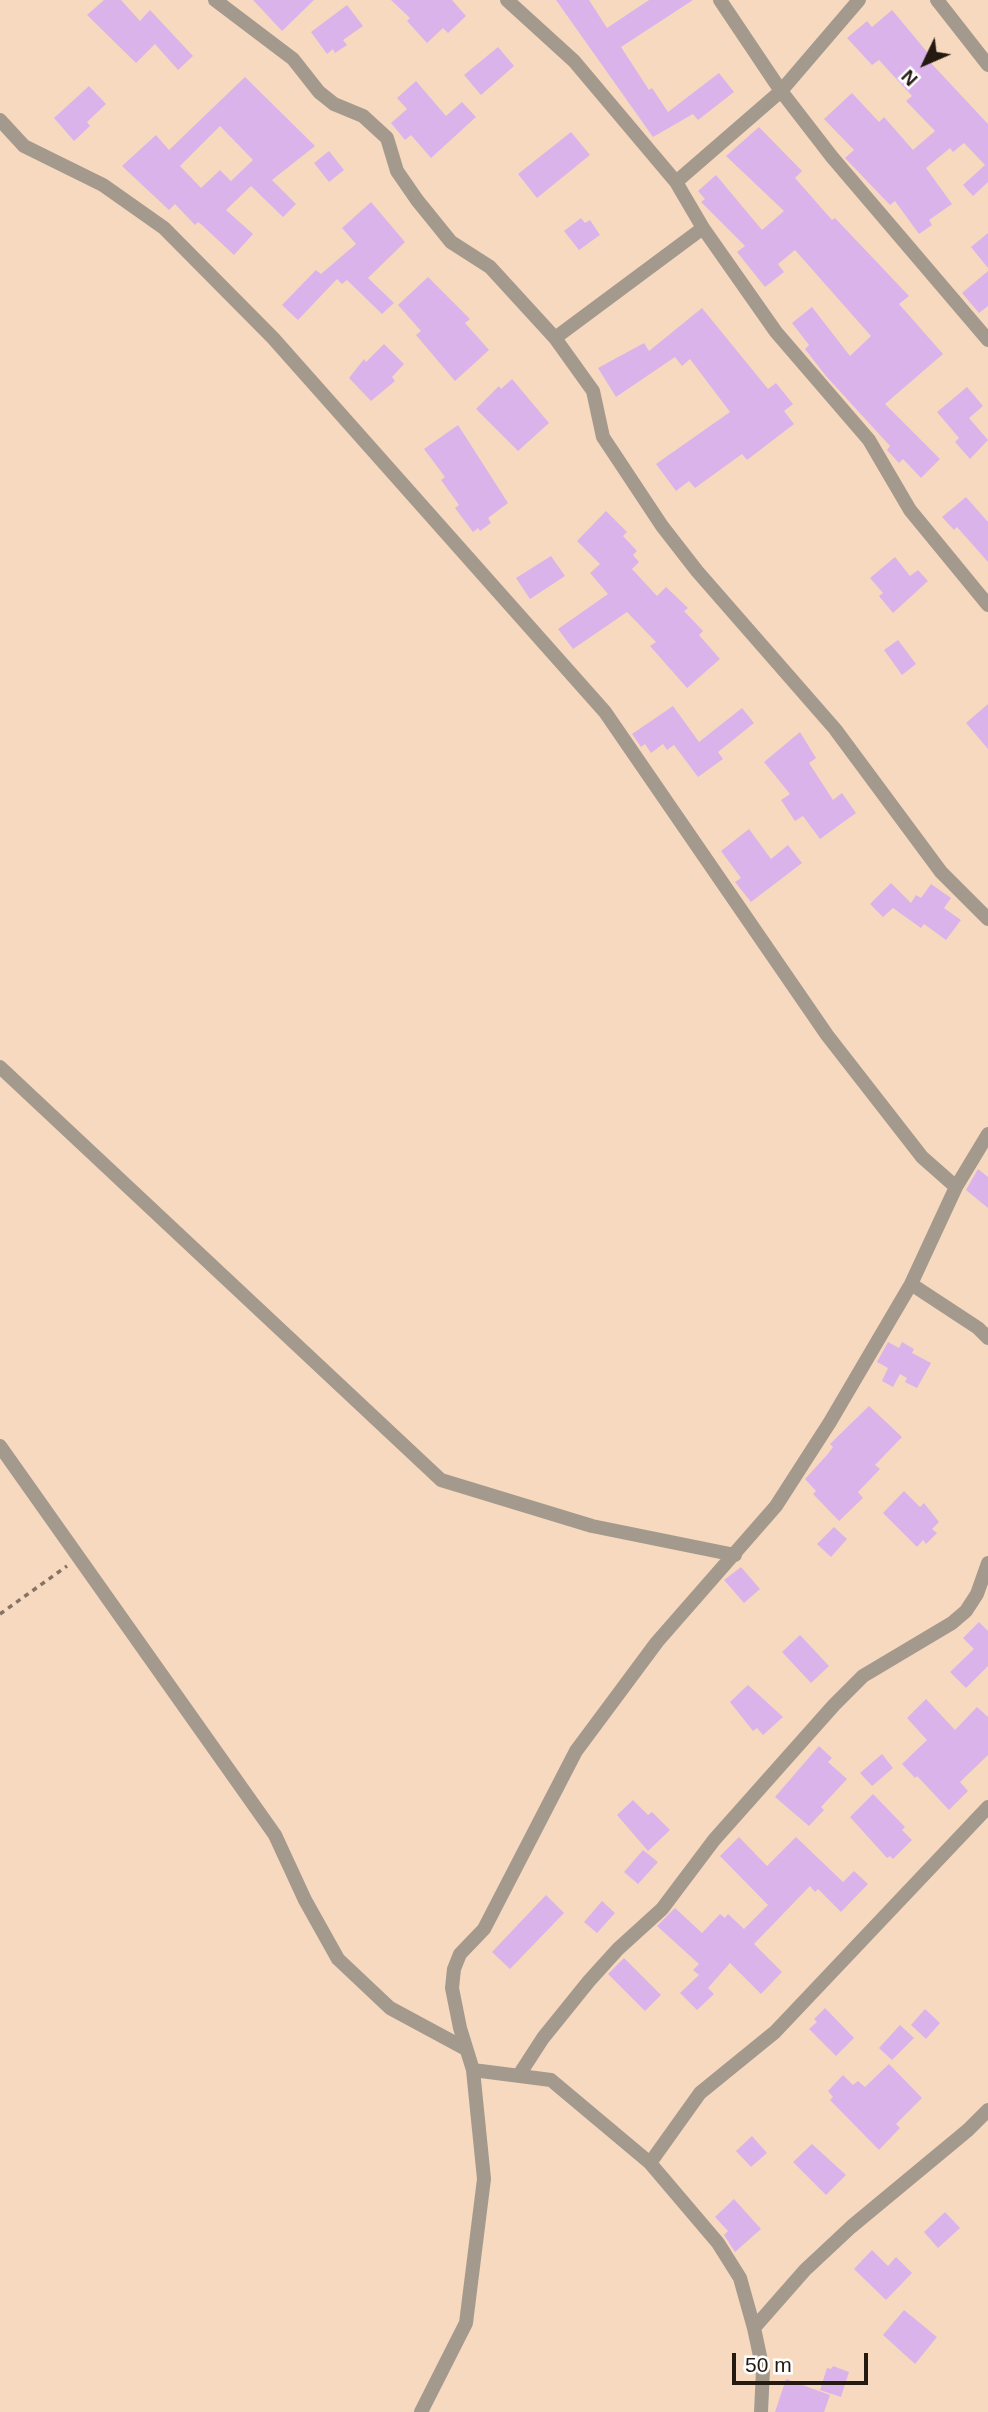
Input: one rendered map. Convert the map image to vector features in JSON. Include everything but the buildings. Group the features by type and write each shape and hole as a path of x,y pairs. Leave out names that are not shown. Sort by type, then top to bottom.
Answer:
{"street":[{"path":"215,0 293,60 319,92 334,104 363,116 380,129 387,138 397,171 451,242 490,267 555,338 593,391 603,437 662,526 697,571 835,729 941,872 988,919"},
{"path":"507,0 575,61 676,182 703,228 776,332 869,440 910,510 988,605"},
{"path":"720,0 781,91 832,157 987,335"},
{"path":"676,182 781,91 859,0"},
{"path":"937,0 988,65"},
{"path":"0,120 24,146 103,185 164,228 273,338 605,712 827,1035 922,1157 956,1187"},
{"path":"555,338 703,228"},
{"path":"0,1067 440,1480 592,1526 735,1555"},
{"path":"421,2412 466,2323 484,2179 473,2070 452,1988 454,1969 460,1954 484,1929 576,1751 657,1642 735,1555 789,1485 911,1284 956,1187 988,1134"},
{"path":"911,1284 978,1328 988,1338"},
{"path":"0,1446 275,1835 305,1900 338,1959 390,2008 466,2049"},
{"path":"519,2076 543,2038 589,1981 618,1949 662,1909 714,1840 834,1705 863,1676 952,1623 967,1611 977,1594 988,1563"},
{"path":"650,2163 700,2093 775,2032 988,1807"},
{"path":"473,2070 551,2080 650,2163 718,2242 740,2278 754,2328 763,2370 761,2412"},
{"path":"754,2328 805,2270 851,2227 968,2130 988,2110"}],"path":[{"path":"0,1614 80,1557"}]}
